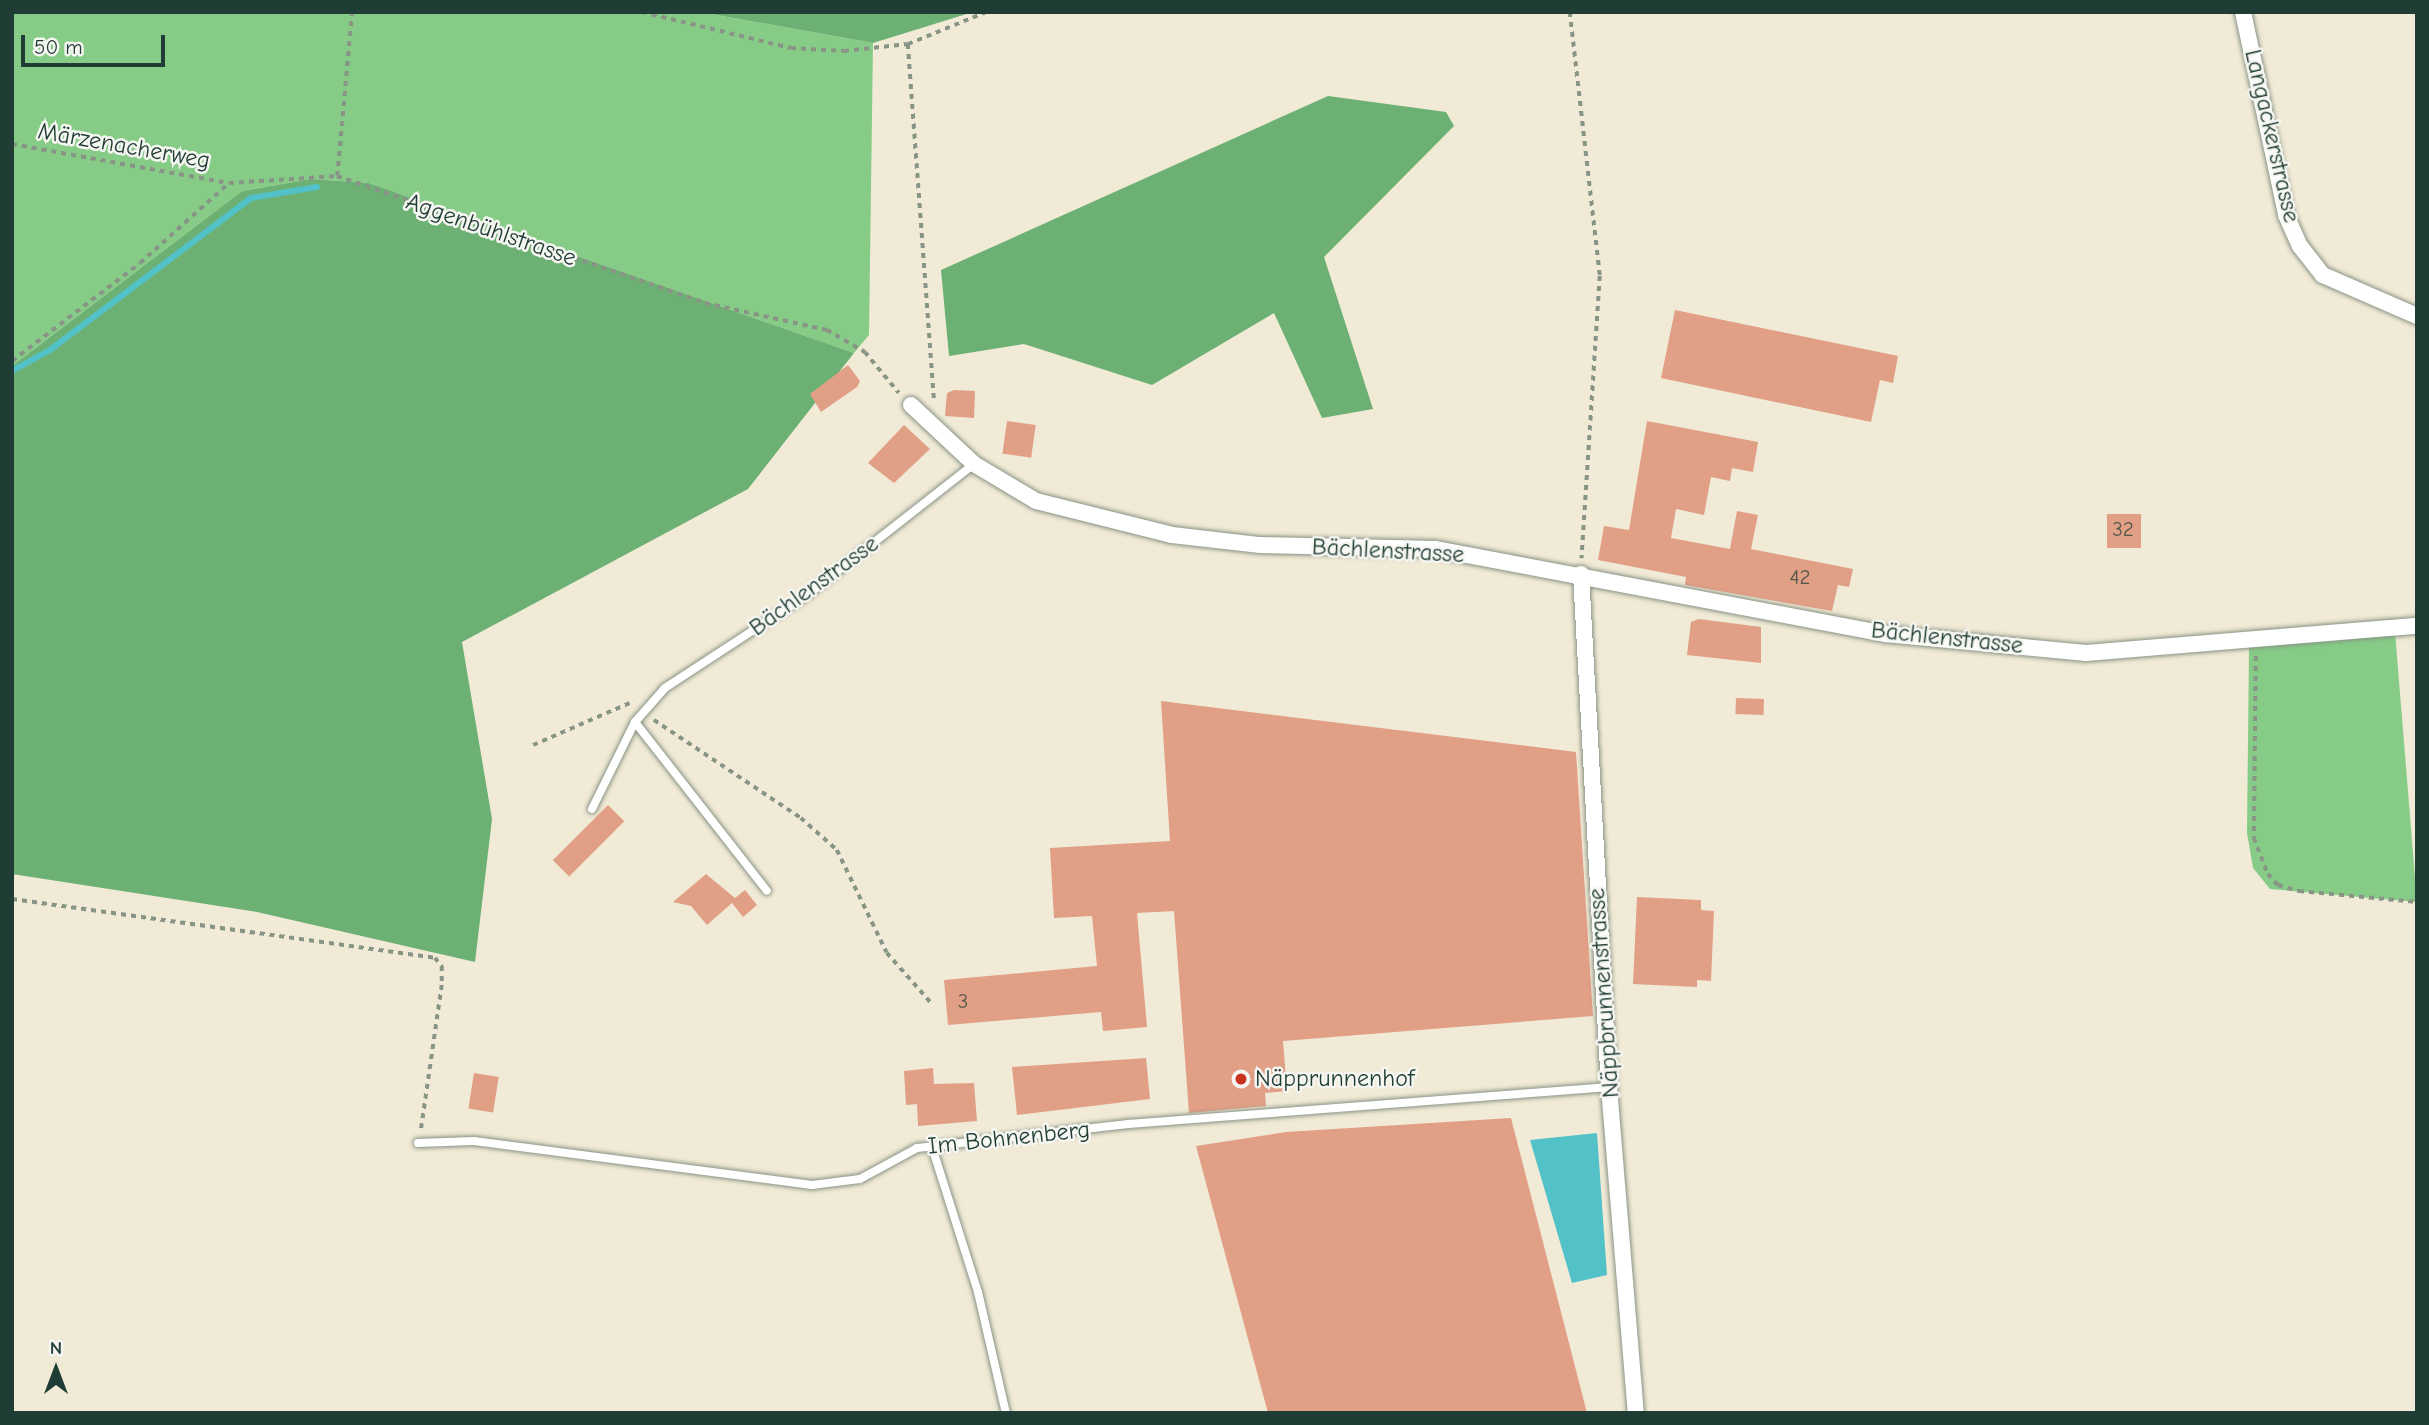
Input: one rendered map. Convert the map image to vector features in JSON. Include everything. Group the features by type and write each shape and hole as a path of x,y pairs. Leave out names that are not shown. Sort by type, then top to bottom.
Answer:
{"street":[{"name":"Langackerstrasse","path":"2243,12 2286,215 2301,246 2323,275 2417,316"},
{"path":"911,405 974,464"},
{"name":"Bächlenstrasse","path":"974,464 1036,501 1172,536 1261,545 1436,549 1581,574 1886,634 2086,653 2417,626"},
{"name":"Näppbrunnenstrasse","path":"1581,574 1609,1087 1636,1413"}],"lane":[{"name":"Bächlenstrasse","path":"592,809 635,722 665,688 807,595 974,464"},
{"path":"635,722 767,891"},
{"name":"Im Bohnenberg","path":"418,1143 474,1141 812,1185 860,1179 898,1155 932,1147 1129,1124 1609,1087"},
{"path":"932,1147 978,1292 1006,1413"}],"path":[{"path":"337,176 352,12"},
{"path":"642,12 791,48 908,44 986,12"},
{"path":"1570,12 1600,276 1599,372 1581,574"},
{"path":"908,44 934,407 925,419"},
{"name":"Märzenacherweg","path":"12,144 229,183"},
{"name":"Aggenbühlstrasse","path":"229,183 337,176 705,303 827,330 865,352 911,405"},
{"path":"12,361 140,263 229,183"},
{"path":"2256,640 2259,860 2278,885 2417,902"},
{"path":"533,745 665,688"},
{"path":"644,713 801,818 837,850 887,953 933,1005"},
{"path":"12,899 435,958 442,966 442,985 418,1143"}],"green space":[{"path":"12,12 700,12 873,43 869,335 854,353 369,183 310,179 242,191 12,366"},
{"path":"700,12 973,12 873,43"},
{"path":"1328,96 1446,112 1454,126 1324,257 1373,409 1322,418 1274,313 1152,385 1024,344 949,356 941,270"},
{"path":"310,179 369,183 854,353 748,489 462,642 492,819 475,962 257,912 12,874 12,366 242,191"},
{"path":"2395,632 2417,902 2270,889 2253,868 2247,833 2249,647"}],"water":[{"path":"1597,1133 1607,1275 1572,1283 1530,1140"}],"building":[{"path":"1675,310 1898,356 1893,383 1880,380 1871,422 1661,378"},
{"path":"848,365 860,381 857,387 821,412 810,394"},
{"path":"954,390 975,391 974,418 945,416 947,393"},
{"path":"1007,421 1036,425 1031,458 1002,454"},
{"path":"1647,421 1758,442 1753,472 1732,468 1730,481 1711,477 1704,515 1676,509 1671,538 1730,549 1737,511 1758,515 1751,549 1853,569 1849,587 1838,585 1832,611 1685,585 1686,577 1598,560 1604,526 1629,530"},
{"path":"904,425 930,449 894,483 868,463"},
{"path":"2107,514 2141,514 2141,548 2107,548"},
{"path":"1699,619 1761,627 1761,663 1687,655 1691,622"},
{"path":"1736,698 1764,699 1763,715 1735,714"},
{"path":"1161,701 1576,752 1593,1016 1283,1041 1287,1091 1265,1093 1266,1106 1189,1113 1174,911 1137,913 1147,1027 1103,1031 1101,1012 948,1025 944,980 1097,966 1092,916 1054,918 1050,848 1170,841"},
{"path":"608,805 624,821 569,876 553,860"},
{"path":"706,874 735,898 745,890 757,905 743,917 732,903 707,925 691,906 673,902"},
{"path":"1637,897 1701,900 1701,910 1714,911 1711,981 1697,980 1697,987 1633,984"},
{"path":"1146,1058 1150,1099 1017,1115 1012,1067"},
{"path":"933,1068 934,1084 974,1083 977,1121 918,1126 917,1104 906,1105 904,1071"},
{"path":"474,1073 499,1077 493,1112 468,1109"},
{"path":"1511,1118 1587,1413 1268,1413 1196,1146 1286,1132"}],"waterway":[{"path":"12,371 50,350 251,198 317,187"}],"place":[{"name":"Näpprunnenhof","path":"1241,1079"}]}
